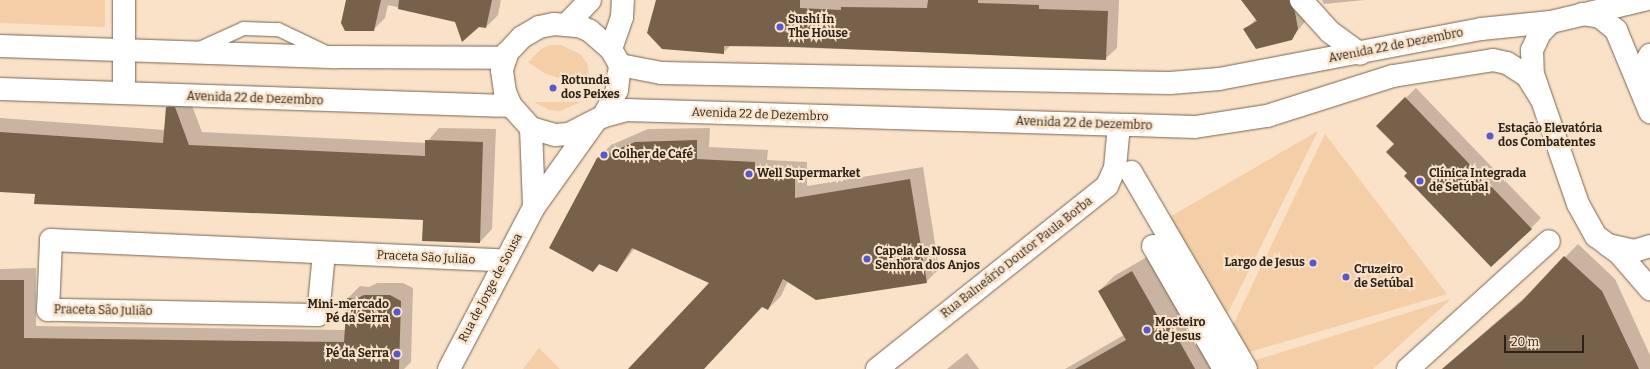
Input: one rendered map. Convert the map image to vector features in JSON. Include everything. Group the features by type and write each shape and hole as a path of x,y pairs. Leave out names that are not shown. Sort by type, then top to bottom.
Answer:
{"main road":[{"path":"124,0 124,93"},
{"path":"567,24 590,0"},
{"path":"615,57 590,31 567,24 539,27 522,37 506,58 502,70 505,92 511,106 531,128 555,135 569,134 599,120 613,104 617,90 615,57 622,17 623,0"},
{"path":"1301,0 1330,32 1360,54"},
{"name":"Avenida 22 de Dezembro","path":"615,57 661,73 1170,83 1219,79 1360,54 1481,29 1551,22 1579,14 1644,0"},
{"name":"Avenida 22 de Dezembro","path":"1579,14 1600,17 1616,30 1647,104"},
{"name":"Avenida 22 de Dezembro","path":"1551,22 1540,33 1532,50 1533,74 1578,204 1596,236 1608,245 1634,251 1650,246"},
{"path":"0,46 337,57 506,58"},
{"name":"Avenida 22 de Dezembro","path":"1647,104 1643,68 1650,55"},
{"name":"Avenida 22 de Dezembro","path":"599,120 626,110 1195,127 1267,116 1393,76 1494,60 1507,63 1527,76 1541,98"},
{"name":"Avenida 22 de Dezembro","path":"0,89 511,106"},
{"name":"Rua de Jorge de Sousa","path":"448,369 534,207 599,120"},
{"name":"Rua Balneário Doutor Paula Borba","path":"877,369 1107,186 1115,168 1119,125"},
{"path":"531,128 534,207"},
{"path":"1131,172 1246,369"},
{"name":"Praceta São Julião","path":"324,253 318,315 48,310 51,240 505,261"},
{"path":"1408,369 1549,242"},
{"path":"1608,245 1619,253 1650,289"},
{"path":"1153,246 1224,369"}],"shaded area":[{"path":"0,0 105,0 105,27 0,23"},
{"path":"550,45 561,45 580,54 587,63 590,78 583,82 566,80 546,74 528,62 541,49"},
{"path":"534,102 581,102 560,111 549,110"},
{"path":"1318,131 1225,319 1166,219"},
{"path":"1325,134 1447,294 1246,353 1231,329"},
{"path":"1451,299 1373,369 1254,369 1250,362"},
{"path":"539,348 560,369 523,369"}],"building":[{"path":"346,0 381,0 374,31 345,31 341,23"},
{"path":"399,0 492,0 486,28 479,27 462,42 455,22 398,9"},
{"path":"656,0 800,0 800,8 841,10 841,7 927,8 928,0 978,0 978,3 1039,5 1039,9 1108,11 1106,60 799,47 724,46 724,54 662,49 647,33"},
{"path":"1241,0 1289,0 1295,12 1298,29 1292,40 1256,49 1243,29 1257,21"},
{"path":"1405,97 1532,229 1491,267 1404,176 1407,173 1386,152 1394,144 1376,126"},
{"path":"166,107 175,107 189,145 425,156 425,140 483,142 480,243 422,241 423,220 34,204 35,194 0,192 0,132 163,143"},
{"path":"697,140 697,159 755,162 755,172 795,175 795,198 910,179 927,283 816,300 783,279 768,310 762,307 704,369 628,369 709,283 632,248 617,272 599,264 593,272 549,248 597,158 635,142"},
{"path":"1564,256 1602,291 1639,369 1442,369 1522,301"},
{"name":"Mosteiro de Jesus","path":"1132,271 1160,320 1165,316 1195,369 1075,369 1126,340 1098,291"},
{"path":"0,280 24,280 24,338 344,342 347,298 356,299 364,295 390,295 401,301 399,369 0,369"}],"place":[{"name":"Sushi In The House","path":"780,27"},
{"name":"Rotunda dos Peixes","path":"553,88"},
{"name":"Estação Elevatória dos Combatentes","path":"1490,136"},
{"name":"Colher de Café","path":"604,155"},
{"name":"Well Supermarket","path":"749,174"},
{"name":"Clínica Integrada de Setúbal","path":"1420,181"},
{"name":"Capela de Nossa Senhora dos Anjos","path":"867,259"},
{"name":"Largo de Jesus","path":"1313,263"},
{"name":"Cruzeiro de Setúbal","path":"1346,277"},
{"name":"Mini-mercado Pé da Serra","path":"397,312"},
{"name":"Mosteiro de Jesus","path":"1147,330"},
{"name":"Pé da Serra","path":"397,354"}]}
